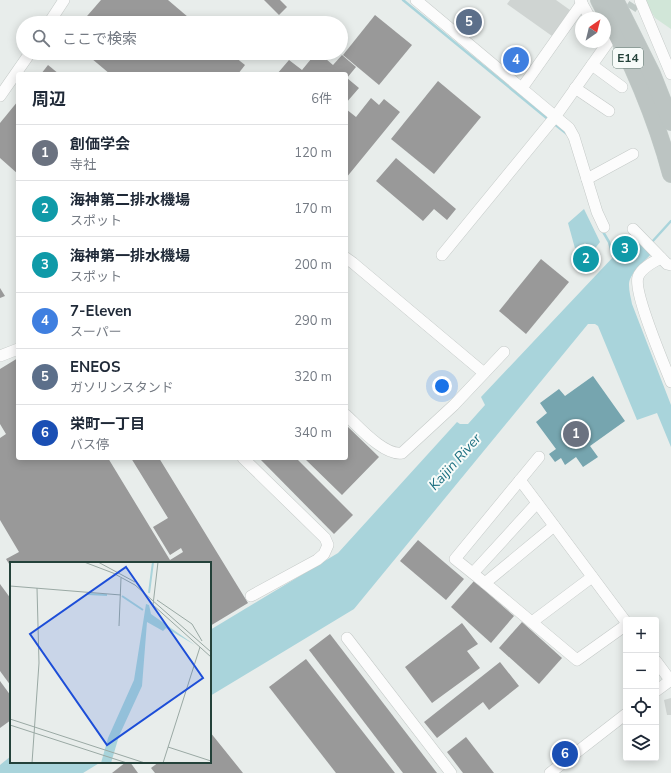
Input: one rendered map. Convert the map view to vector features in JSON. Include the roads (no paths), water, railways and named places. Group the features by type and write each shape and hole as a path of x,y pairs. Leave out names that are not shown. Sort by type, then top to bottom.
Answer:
{"highway":[{"name":"E14","path":"599,0 626,53 653,117 671,174"},
{"name":"E14","path":"615,0 638,44 671,122"},
{"path":"634,1 647,46 661,82 664,103"}],"street":[{"path":"54,16 64,0"},
{"path":"416,0 569,128 574,137 597,212 604,227"},
{"path":"634,1 671,74"},
{"path":"522,88 581,2 587,12"},
{"path":"442,255 556,116 602,48"},
{"path":"17,72 25,60"},
{"path":"592,65 622,87"},
{"path":"0,96 16,73"},
{"path":"575,88 608,111"},
{"path":"587,179 633,154"},
{"path":"633,229 667,264 671,264"},
{"path":"661,258 650,264 638,275 636,283 641,302 671,382"},
{"path":"348,259 484,373"},
{"path":"0,356 16,351"},
{"path":"348,416 367,435 378,443 392,452 402,452 454,405 504,352"},
{"path":"539,456 455,559 577,660 623,627"},
{"path":"245,460 325,538 328,545 324,554 317,560 251,596"},
{"path":"520,480 623,618"},
{"path":"473,573 537,503"},
{"path":"485,583 554,526"},
{"path":"532,622 592,577"},
{"path":"347,638 451,773"},
{"path":"659,665 671,680 659,689"},
{"path":"550,773 623,716"}],"water":[{"path":"584,209 600,242 593,251 585,243 576,252 568,223"},
{"path":"642,241 653,252 638,267 632,276 629,290 632,304 671,405 671,447 657,413 637,420 598,326 595,324 588,324 354,609 211,695 211,629 338,553 457,422 460,424 468,424 485,405 481,397 615,255 623,262"},
{"path":"10,757 10,763 99,763 83,773 0,773 0,765"}],"waterway":[{"path":"403,0 549,120"},
{"path":"553,123 567,134"},
{"name":"Kaijin River","path":"651,243 671,221"},
{"path":"602,230 609,242 613,257"}],"tunnel":[{"path":"622,23 634,4"}],"place":[{"name":"ENEOS","path":"469,22"},
{"name":"7-Eleven","path":"516,60"},
{"name":"海神第一排水機場","path":"625,249"},
{"name":"海神第二排水機場","path":"586,259"},
{"name":"創価学会","path":"576,434"},
{"name":"栄町一丁目","path":"565,754"}]}
